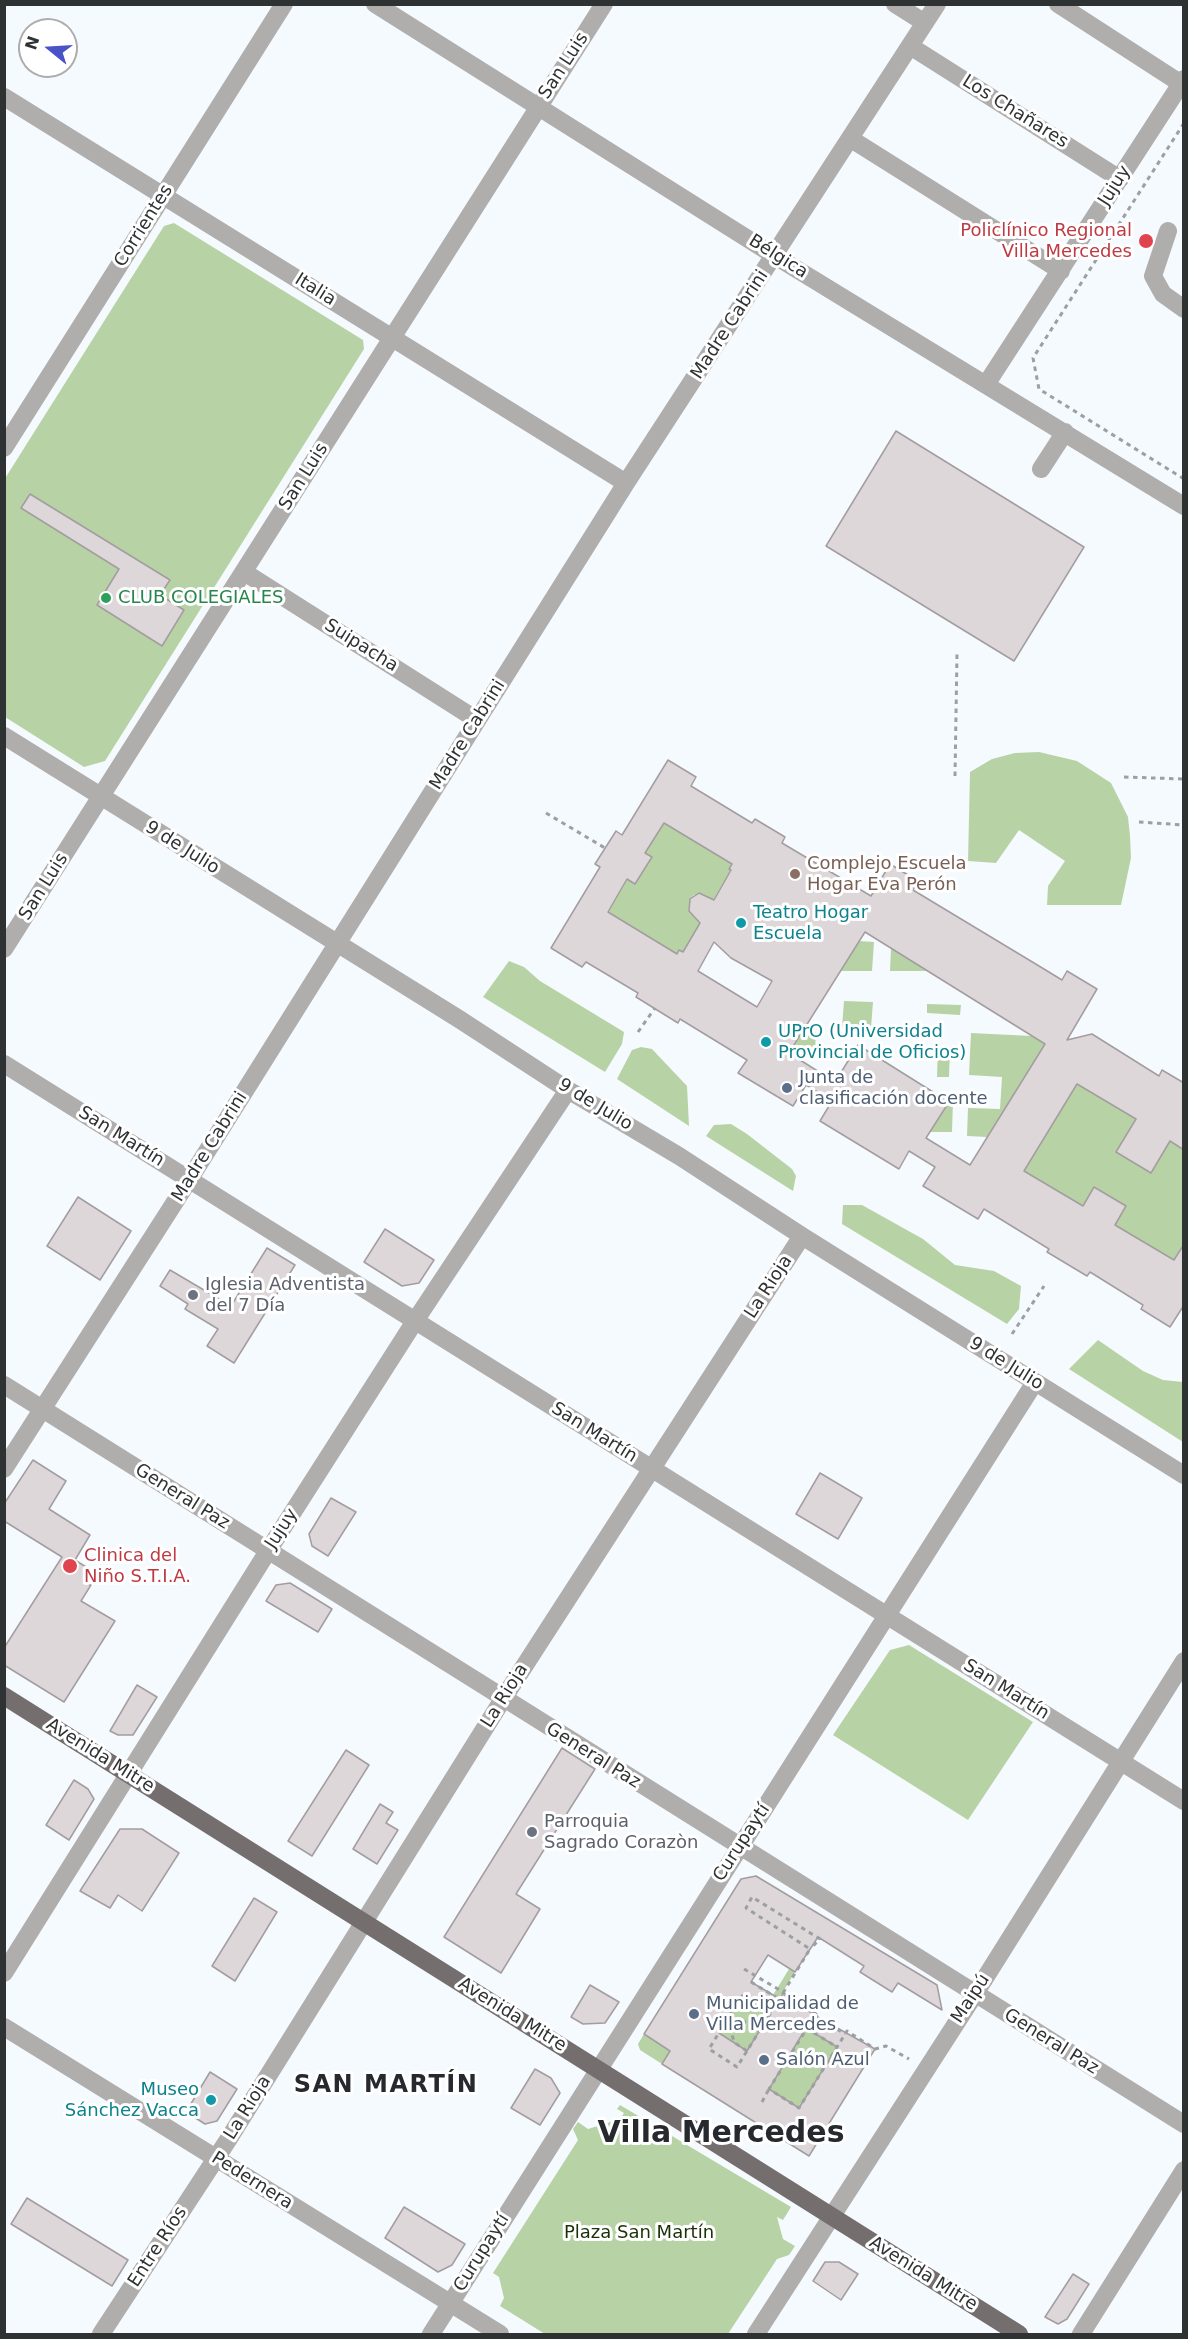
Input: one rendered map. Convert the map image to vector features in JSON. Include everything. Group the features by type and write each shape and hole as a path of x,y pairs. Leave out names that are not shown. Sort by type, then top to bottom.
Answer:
{"main road":[{"name":"Avenida Mitre","path":"4,1696 1019,2334"}],"street":[{"name":"Corrientes","path":"4,448 11,423 163,196 284,4"},
{"name":"Bélgica","path":"375,4 775,256 987,383 1184,506"},
{"name":"San Luis","path":"4,949 604,4"},
{"path":"895,4 925,23"},
{"name":"Madre Cabrini","path":"4,1468 189,1180 626,483 937,4"},
{"path":"1058,4 1182,81"},
{"name":"Los Chañares","path":"910,46 1120,179"},
{"name":"Jujuy","path":"987,383 1182,81"},
{"name":"Italia","path":"4,97 626,483"},
{"path":"850,139 1061,271"},
{"path":"1168,231 1153,276 1164,294 1184,309"},
{"path":"1041,469 1065,432"},
{"name":"Suipacha","path":"244,572 477,720"},
{"name":"9 de Julio","path":"4,736 679,1156 802,1236 1184,1475"},
{"name":"San Martín","path":"4,1064 1184,1801"},
{"name":"Jujuy","path":"4,1973 268,1551 415,1321 568,1089"},
{"name":"La Rioja","path":"215,2159 503,1699 802,1236"},
{"name":"Curupaytí","path":"431,2334 1035,1382"},
{"name":"General Paz","path":"4,1385 738,1848 1184,2124"},
{"name":"Maipú","path":"756,2334 975,1994 1184,1661"},
{"name":"Pedernera","path":"4,2027 500,2334"},
{"name":"Entre Ríos","path":"101,2334 215,2159"},
{"path":"1082,2334 1184,2170"}],"path":[{"path":"1184,123 1033,358 1039,389 1184,478"},
{"path":"955,776 957,653"},
{"path":"1124,777 1184,779"},
{"path":"546,813 605,848"},
{"path":"1139,822 1184,825"},
{"path":"638,1032 655,1008"},
{"path":"1012,1334 1044,1286"},
{"path":"771,2013 742,1995 709,2049 737,2067 771,2013 810,1948 820,1939 752,1897 746,1908 810,1948"},
{"path":"744,1969 845,2034"},
{"path":"751,1982 779,1999"},
{"path":"762,2102 814,2015"},
{"path":"726,2021 764,2023"},
{"path":"726,2021 735,2043 747,2051"},
{"path":"806,2028 837,2047"},
{"path":"769,2089 799,2108 847,2031 875,2049 886,2046 909,2059"}],"green space":[{"name":"CLUB COLEGIALES","path":"174,223 363,340 364,349 105,761 84,767 5,717 4,480 164,226"},
{"path":"1039,752 1077,761 1111,783 1128,817 1130,836 1131,858 1121,905 1047,905 1048,886 1065,861 1019,830 996,863 968,861 970,772 992,759 1015,753"},
{"path":"664,823 732,864 729,868 731,870 711,904 703,894 694,895 690,899 689,911 698,918 704,917 683,952 679,950 677,954 608,912 627,879 635,884 651,857 645,853"},
{"path":"859,941 874,942 872,971 840,971"},
{"path":"891,948 927,971 890,971"},
{"path":"509,961 524,967 540,981 624,1032 622,1044 605,1072 483,997"},
{"path":"844,1001 873,1002 871,1028 842,1027"},
{"path":"927,1004 961,1005 960,1015 927,1013"},
{"path":"803,1032 816,1032 815,1051 791,1051"},
{"path":"971,1033 1032,1036 1045,1044 987,1137 967,1136 968,1108 1000,1109 1002,1077 969,1075"},
{"path":"938,1046 950,1047 949,1077 937,1077"},
{"path":"641,1047 652,1049 687,1086 689,1126 617,1079 632,1050"},
{"path":"1077,1084 1136,1119 1117,1153 1151,1173 1170,1141 1183,1150 1183,1244 1174,1260 1115,1225 1126,1206 1095,1187 1083,1206 1024,1171"},
{"path":"953,1100 952,1132 930,1132 949,1102 947,1101"},
{"path":"731,1124 792,1169 796,1176 793,1191 706,1136 714,1125"},
{"path":"843,1205 862,1205 923,1239 955,1265 994,1271 1021,1286 1019,1309 1007,1324 842,1224"},
{"path":"1098,1340 1143,1371 1163,1380 1183,1382 1183,1442 1069,1369"},
{"path":"909,1645 1033,1722 968,1820 833,1735 890,1650"},
{"path":"789,1969 795,1972 747,2051 735,2043 725,2060 709,2049 742,1995 765,2008"},
{"path":"806,2028 837,2047 799,2108 769,2089"},
{"path":"644,2034 670,2051 662,2064 640,2050 638,2044"},
{"name":"Plaza San Martín","path":"620,2105 791,2207 783,2220 777,2217 783,2239 795,2246 789,2255 777,2259 728,2334 545,2334 500,2306 504,2298 499,2277 493,2273 578,2140 573,2129 578,2122 588,2129 620,2119 624,2113 617,2109"}],"building":[{"path":"896,431 1084,547 1014,661 826,546"},
{"path":"30,494 170,580 160,595 184,610 162,646 97,605 119,569 21,508"},
{"path":"668,760 696,777 691,786 752,823 755,819 785,837 782,843 871,896 890,864 918,881 913,890 1062,980 1067,971 1097,989 1067,1040 1092,1034 1159,1076 1162,1070 1184,1083 1184,1150 1170,1141 1151,1173 1116,1152 1136,1119 1077,1084 1024,1171 1083,1206 1094,1187 1126,1206 1115,1225 1174,1260 1184,1244 1184,1305 1170,1327 1141,1309 1143,1305 1090,1272 1087,1276 1047,1252 1049,1249 984,1209 978,1219 923,1186 935,1167 909,1151 899,1169 820,1121 832,1101 806,1085 793,1106 738,1073 747,1060 680,1019 678,1023 636,997 638,993 586,962 582,967 551,948 600,867 595,864 616,831 622,835","holes":["664,823 732,864 714,900 699,893 690,899 689,911 700,923 683,952 679,950 677,954 608,912 627,879 635,884 652,857 645,853","865,932 1045,1044 970,1165 926,1138 949,1102 858,1045 835,1082 789,1053","714,942 731,958 772,981 757,1007 698,971"]},
{"path":"78,1197 131,1231 100,1280 47,1246"},
{"path":"385,1229 434,1260 419,1283 402,1286 364,1262"},
{"path":"267,1248 295,1265 234,1363 207,1346 218,1329 185,1309 188,1304 160,1286 170,1270 231,1306"},
{"name":"Clinica del Niño S.T.I.A.","path":"33,1460 66,1481 49,1509 90,1535 75,1560 94,1572 87,1584 91,1585 81,1601 115,1621 64,1702 4,1665 4,1648 62,1557 4,1521 4,1504"},
{"path":"820,1473 862,1498 838,1539 796,1514"},
{"path":"331,1498 356,1512 328,1556 312,1546 309,1534"},
{"path":"290,1583 332,1609 318,1632 266,1601 276,1585"},
{"path":"137,1685 157,1697 133,1735 118,1735 110,1731"},
{"name":"Parroquia Sagrado Corazòn","path":"562,1748 595,1769 516,1894 540,1909 501,1973 444,1937"},
{"path":"346,1750 369,1765 312,1856 288,1841"},
{"path":"74,1780 88,1789 94,1799 69,1840 46,1825"},
{"path":"380,1804 393,1812 386,1823 398,1830 377,1864 353,1849"},
{"path":"120,1829 142,1829 179,1853 142,1911 118,1895 110,1908 80,1891"},
{"name":"Municipalidad de Villa Mercedes","path":"756,1876 937,1985 942,2010 898,1983 892,1992 860,1972 864,1966 818,1937 795,1972 768,1955 751,1982 780,1999 783,1993 814,2015 875,2049 809,2156 662,2064 670,2051 644,2034 741,1879","holes":["742,1995 771,2012 747,2051 719,2033","806,2028 837,2047 799,2108 769,2089"]},
{"path":"254,1898 277,1912 235,1981 212,1966"},
{"path":"590,1985 619,2002 605,2023 583,2024 571,2017"},
{"path":"535,2069 551,2078 560,2093 540,2125 511,2108"},
{"name":"Museo Sánchez Vacca","path":"210,2072 237,2089 217,2121 205,2124 186,2112"},
{"path":"27,2198 128,2260 112,2286 11,2224"},
{"path":"404,2207 465,2244 452,2265 438,2272 385,2238"},
{"path":"825,2262 839,2262 858,2274 841,2300 813,2281"},
{"path":"1073,2274 1089,2284 1067,2319 1058,2324 1045,2317"}],"place":[{"name":"Policlínico Regional Villa Mercedes","path":"1146,241"},
{"name":"CLUB COLEGIALES","path":"106,598"},
{"name":"Complejo Escuela Hogar Eva Perón","path":"795,874"},
{"name":"Teatro Hogar Escuela","path":"741,923"},
{"name":"UPrO (Universidad Provincial de Oficios)","path":"766,1042"},
{"name":"Junta de clasificación docente","path":"787,1088"},
{"name":"Iglesia Adventista del 7 Día","path":"193,1295"},
{"name":"Clinica del Niño S.T.I.A.","path":"70,1566"},
{"name":"Parroquia Sagrado Corazòn","path":"532,1832"},
{"name":"Municipalidad de Villa Mercedes","path":"694,2014"},
{"name":"Salón Azul","path":"764,2060"},
{"name":"Museo Sánchez Vacca","path":"211,2100"}],"district":[{"name":"SAN MARTÍN","path":"386,2086"},
{"name":"Villa Mercedes","path":"721,2134"}]}
